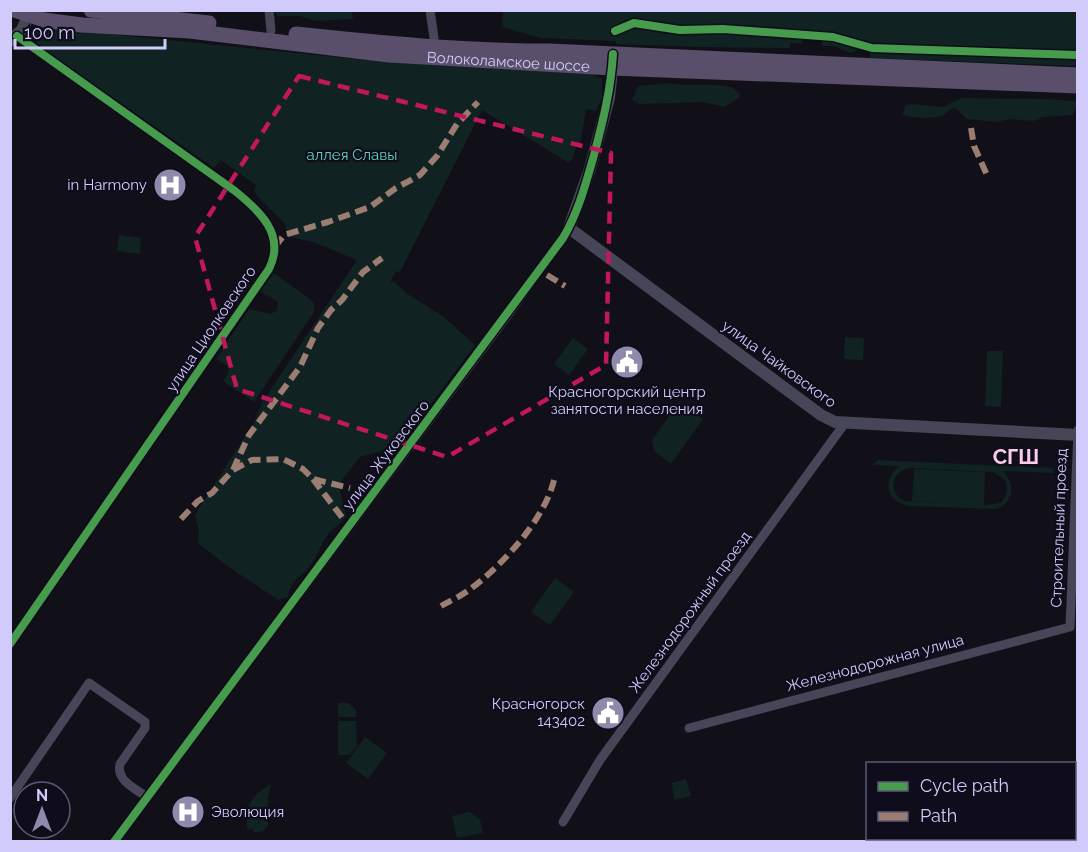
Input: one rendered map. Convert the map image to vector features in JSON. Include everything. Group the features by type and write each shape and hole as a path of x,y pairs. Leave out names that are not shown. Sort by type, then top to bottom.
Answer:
{"main road":[{"name":"Волоколамское шоссе","path":"14,10 82,25 190,32 389,55 1077,75"},
{"name":"Волоколамское шоссе","path":"91,10 433,48 613,61 1077,86"}],"street":[{"path":"269,10 271,31"},
{"path":"430,10 433,48"},
{"path":"14,39 30,13"},
{"name":"улица Циолковского","path":"10,644 269,269 274,259 275,248 273,237 265,220 236,191 14,39"},
{"name":"улица Жуковского","path":"114,842 510,312 569,228 590,169 609,98 613,61"},
{"name":"улица Чайковского","path":"569,228 821,415 835,422 1077,435"},
{"name":"Железнодорожный проезд","path":"563,822 600,760 845,423"},
{"name":"Строительный проезд","path":"1070,627 1077,430"},
{"name":"Железнодорожная улица","path":"689,728 1070,627"},
{"path":"10,798 89,683 145,722 145,728 120,764 119,770 121,778 147,797"}],"highlighted area":[{"path":"299,76 611,153 606,365 447,457 237,389 195,237"}],"green space":[{"path":"274,11 352,11 353,19 315,21 300,16 277,16"},
{"path":"503,11 1077,11 1077,66 870,58 869,52 860,49 851,53 834,46 823,46 821,40 803,38 802,44 790,43 790,48 617,44 615,41 541,38 502,27"},
{"name":"аллея Славы","path":"40,27 384,62 591,74 602,79 602,98 596,111 586,109 580,145 576,147 569,163 482,110 400,272 396,271 390,283 394,281 406,293 444,317 475,345 408,435 398,444 386,450 360,457 342,480 340,490 346,516 329,533 309,568 292,585 288,597 278,600 198,543 199,533 195,515 254,422 263,401 357,260 313,242 286,236 286,225 257,196 254,191 256,185 221,160 214,168 52,55 37,43 32,34"},
{"path":"667,83 727,86 740,95 738,99 724,107 704,102 639,104 632,100 638,86"},
{"path":"961,98 1076,101 1077,107 1072,115 1043,117 1034,121 1010,119 996,122 967,119 957,109 952,108 945,115 935,117 916,118 902,114 906,105 943,107"},
{"path":"119,235 141,238 140,254 117,251"},
{"path":"274,273 314,302 314,312 254,402 223,381 228,374 229,367 216,359 249,309 271,314 277,310 278,302 260,291"},
{"path":"845,337 864,338 863,360 844,359"},
{"path":"573,338 588,349 569,375 554,364"},
{"path":"987,351 1003,351 1001,407 985,406"},
{"path":"679,402 703,419 671,464 654,451 652,440"},
{"path":"878,460 1053,468 1053,473 1003,471 1010,481 1011,492 1007,502 997,509 908,506 895,500 889,489 890,477 899,466 872,465","holes":["911,468 993,472 1005,480 1007,486 1007,492 1000,503 984,505 985,472 914,469 912,501 970,504 904,501 895,492 894,487 896,477"]},
{"path":"555,578 574,592 550,625 531,612"},
{"path":"338,703 349,703 356,710 356,717 338,717"},
{"path":"338,721 356,721 357,746 350,755 338,755"},
{"path":"365,737 387,753 368,779 346,763"},
{"path":"686,779 691,796 674,800 672,783"},
{"path":"271,784 268,798 268,826 263,831 255,833 247,829 249,807 258,793"},
{"path":"469,812 480,819 483,833 457,838 452,816"},
{"path":"896,840 1004,840 996,842 892,841"}],"marked path":[{"path":"275,247 284,235 370,207 396,188 420,175 437,156 457,124 478,102"},
{"path":"971,128 974,146 987,175"},
{"path":"233,470 249,435 300,367 318,328 363,272 382,258"},
{"path":"547,275 565,286"},
{"path":"181,519 198,501 212,493 233,470 252,460 283,459 303,469 313,479 350,488"},
{"path":"313,479 344,520"},
{"path":"441,606 469,590 508,555 532,526 549,495 554,480"}],"cycle path":[{"path":"615,31 634,23 680,30 723,29 833,37 872,48 1078,55"},
{"path":"10,644 269,269 274,245 268,225 235,191 17,36"},
{"path":"114,842 563,238 585,187 594,155 608,92 613,54"}],"place":[{"name":"in Harmony","path":"170,185"},
{"name":"Красногорский центр занятости населения","path":"627,362"},
{"name":"Красногорск 143402","path":"608,713"},
{"name":"Эволюция","path":"188,812"}],"district":[{"name":"СГШ","path":"1016,456"}]}
